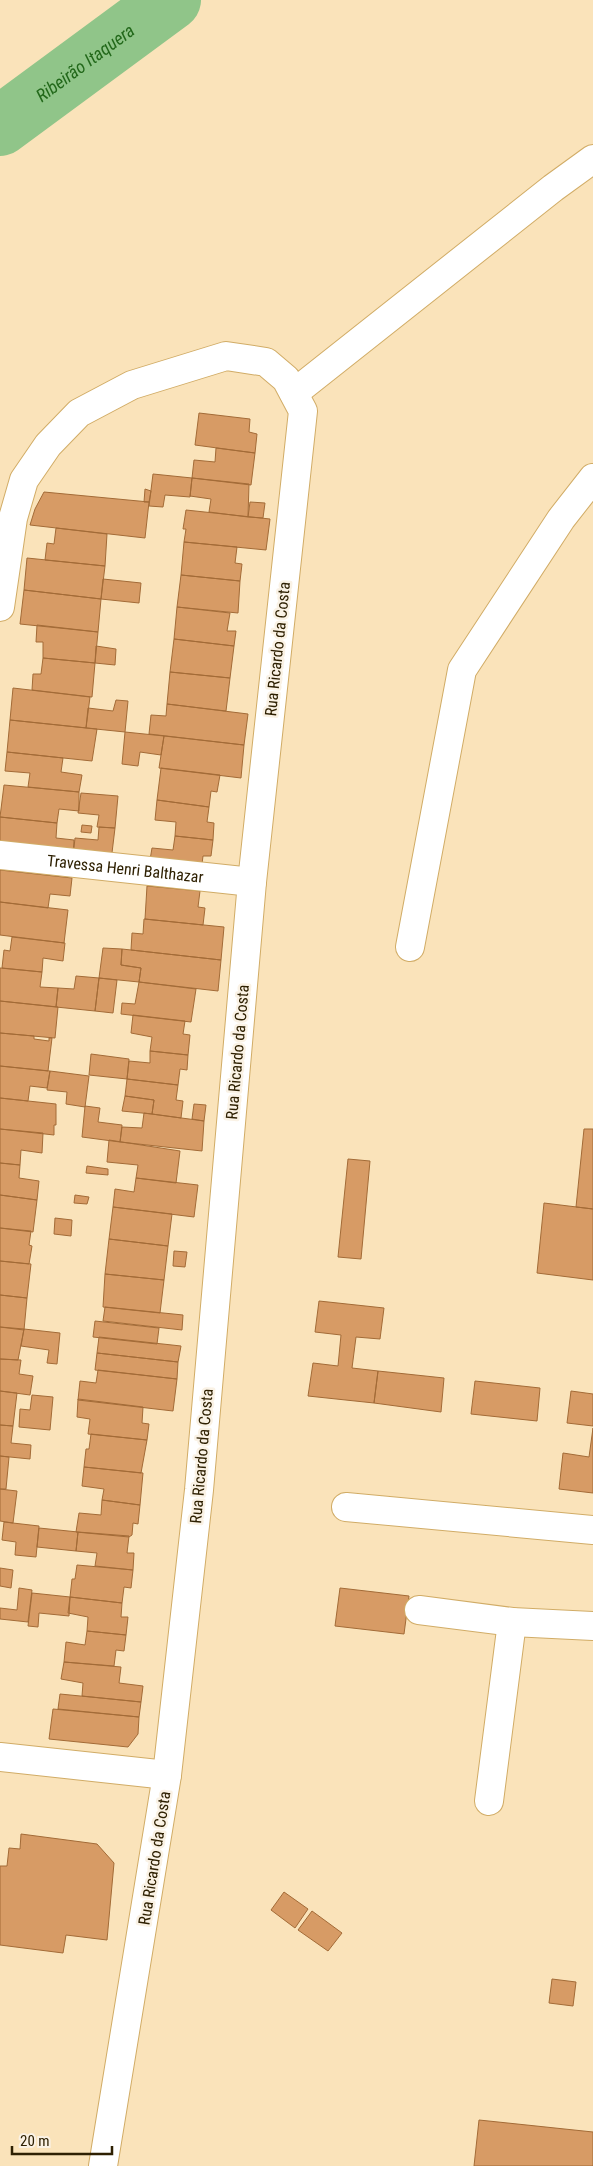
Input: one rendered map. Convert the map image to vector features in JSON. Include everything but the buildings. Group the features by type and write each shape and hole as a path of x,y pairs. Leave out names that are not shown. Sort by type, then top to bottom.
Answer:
{"street":[{"path":"294,393 553,188 593,159"},
{"name":"Rua Ricardo da Costa","path":"0,607 13,518 24,480 48,445 79,413 132,385 226,356 266,362 286,379 303,411 252,882 199,1490 167,1775 103,2166"},
{"path":"410,947 462,670 561,519 593,478"},
{"name":"Travessa Henri Balthazar","path":"0,855 252,882"},
{"path":"346,1507 593,1530"},
{"path":"419,1610 512,1622 593,1626"},
{"path":"489,1801 512,1622"},
{"path":"0,1757 167,1775"}],"waterway":[{"name":"Ribeirão Itaquera","path":"0,126 171,0"}]}
